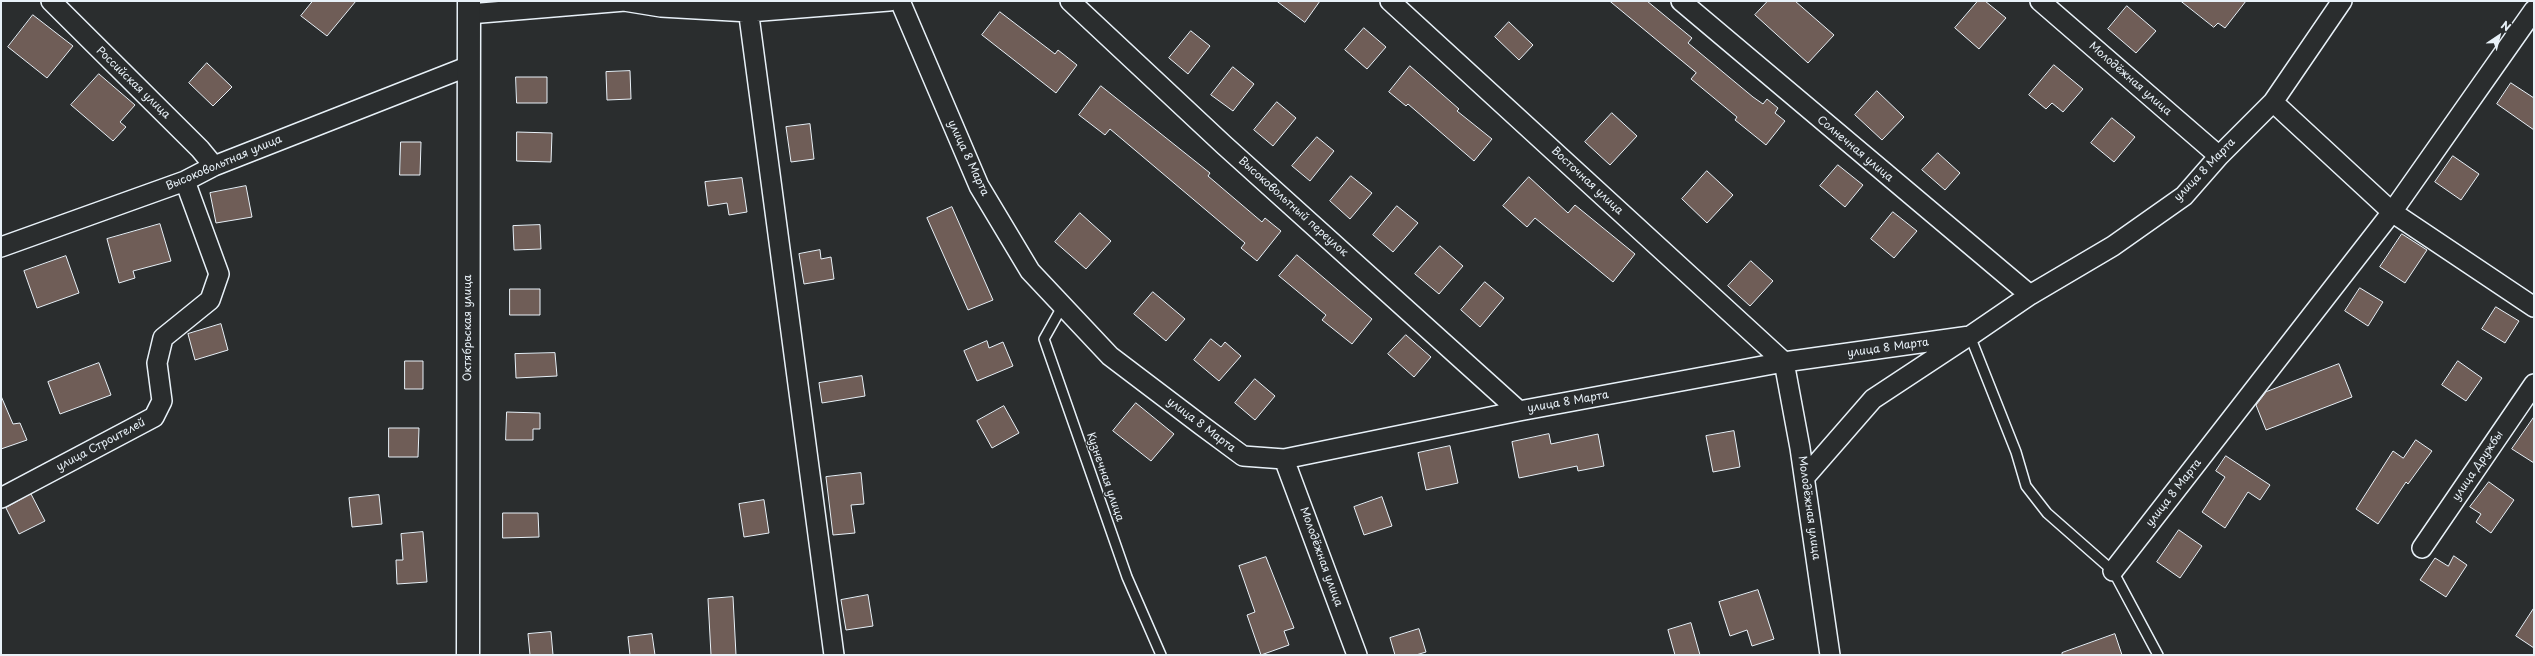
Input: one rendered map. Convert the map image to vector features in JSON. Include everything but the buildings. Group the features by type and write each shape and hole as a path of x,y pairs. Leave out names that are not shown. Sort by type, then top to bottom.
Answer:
{"street":[{"name":"Российская улица","path":"51,1 200,149 214,166"},
{"path":"469,8 625,1 661,7 748,6 889,1"},
{"name":"улица 8 Марта","path":"900,1 979,186 1030,272 1110,356 1243,456 1284,459 1519,411 1784,362 1970,336 2030,295 2112,246 2184,196 2219,156 2273,102 2342,1"},
{"name":"Высоковольтный переулок","path":"1070,1 1224,145 1519,411"},
{"name":"Восточная улица","path":"1390,1 1784,362"},
{"name":"Солнечная улица","path":"1681,1 2030,295"},
{"name":"Молодёжная улица","path":"2040,1 2219,156"},
{"path":"748,6 834,655"},
{"name":"Октябрьская улица","path":"468,655 469,8"},
{"name":"улица 8 Марта","path":"2113,571 2392,212 2534,10"},
{"name":"Высоковольтная улица","path":"1,248 185,181 214,166 469,66"},
{"path":"2273,102 2392,212 2534,307"},
{"name":"улица Строителей","path":"1,498 154,417 162,402 157,363 163,338 210,300 220,274 185,181"},
{"path":"1804,477 1874,399 1970,336"},
{"name":"Молодёжная улица","path":"1784,362 1804,477 1830,655"},
{"name":"улица Дружбы","path":"2422,548 2534,384"},
{"name":"Молодёжная улица","path":"1284,459 1357,655"}],"lane":[{"name":"Кузнечная улица","path":"1062,307 1044,339 1127,577 1161,655"},
{"path":"1970,336 2016,452 2026,486 2047,513 2113,571 2158,655"}]}
